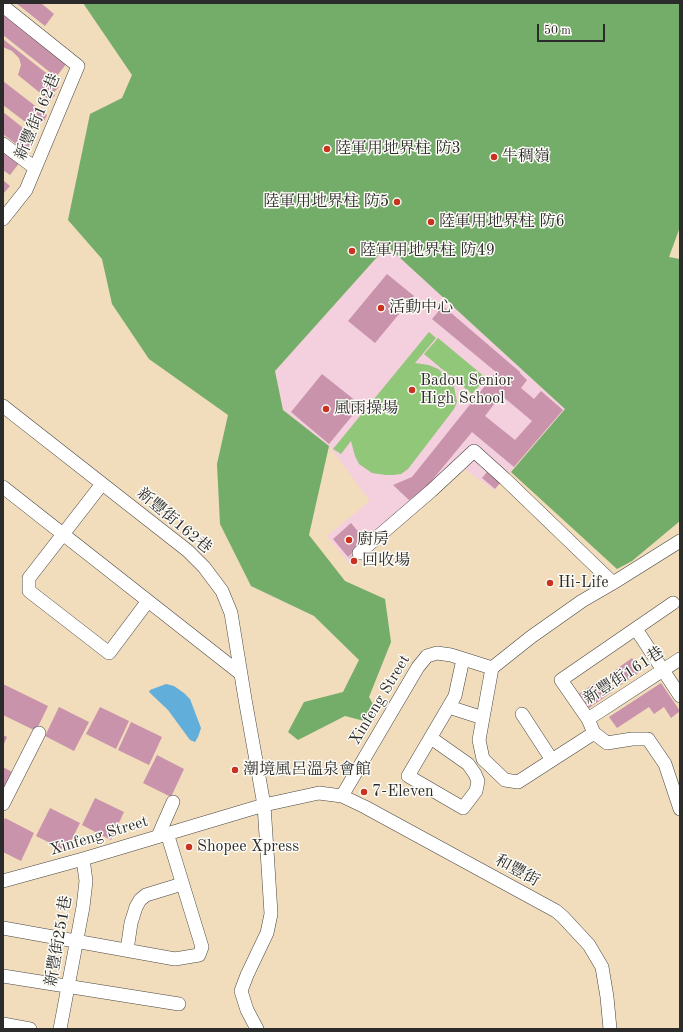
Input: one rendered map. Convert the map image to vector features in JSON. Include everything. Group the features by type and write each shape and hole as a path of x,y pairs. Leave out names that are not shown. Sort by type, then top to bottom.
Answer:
{"street":[{"name":"新豐街162巷","path":"3,6 78,66 26,190 3,219"},
{"path":"3,144 35,168"},
{"name":"新豐街162巷","path":"3,406 188,551 204,567 222,591 231,613 264,805 271,914 267,933 247,975 242,991 247,1010 257,1029"},
{"path":"360,553 474,451 613,583"},
{"path":"102,484 29,578 29,591 109,653 148,601"},
{"path":"3,487 241,674"},
{"path":"680,541 582,601 531,637 492,668 479,740 483,760 505,780 518,782 594,733 607,743 632,739 648,739 665,764 680,809"},
{"path":"588,719 562,680 673,603"},
{"path":"636,629 662,671 680,696"},
{"name":"Xinfeng Street","path":"3,882 264,805 319,793 342,796 418,667 427,656 437,653 451,655 492,668"},
{"path":"431,738 468,764 475,774 478,781 476,791 463,808 408,776 456,696 463,659"},
{"name":"新豐街161巷","path":"594,733 588,719 680,659"},
{"path":"449,707 483,718"},
{"path":"522,714 552,760"},
{"path":"3,804 39,733"},
{"name":"和豐街","path":"342,796 372,811 563,917 589,945 602,967 610,1029"},
{"path":"3,928 175,959 199,955 202,947 182,884 163,835 173,802"},
{"name":"新豐街251巷","path":"60,1029 77,942 86,881 83,859"},
{"path":"127,950 131,923 140,900 146,895 182,884"},
{"path":"3,976 179,1004"},
{"path":"3,1024 30,1029"}],"shaded area":[{"name":"Badou Senior High School","path":"387,246 565,409 494,490 463,468 352,567 327,536 370,501 329,446 283,410 275,371"}],"green space":[{"path":"83,3 680,3 680,227 669,257 680,259 680,521 632,561 617,569 511,472 565,409 387,246 275,371 283,410 329,446 309,535 345,581 385,599 391,642 369,697 378,713 372,723 345,716 298,740 288,732 304,702 343,692 359,660 314,616 251,586 220,524 217,464 228,415 149,359 112,304 102,259 68,220 90,114 122,98 132,75"},
{"path":"429,332 436,338 415,363 429,365 438,369 444,374 454,387 457,402 454,409 408,469 401,474 393,475 372,473 359,464 351,441 341,454 333,449"},
{"path":"438,338 486,378 472,394 424,354"}],"water":[{"path":"166,684 174,686 190,699 201,728 195,742 190,740 168,710 149,692 150,690"}],"building":[{"path":"16,3 41,3 54,14 45,26"},
{"path":"3,11 67,63 56,77 3,35"},
{"path":"3,39 50,76 48,78 59,87 53,93 55,95 50,101 18,75 21,65 19,58 12,51 3,47"},
{"path":"3,81 47,115 43,123 35,116 28,124 3,105"},
{"path":"3,112 36,138 25,151 3,134"},
{"path":"3,148 20,162 10,175 3,170"},
{"path":"3,180 10,186 3,194"},
{"name":"活動中心","path":"387,274 414,296 375,343 348,321"},
{"path":"443,306 520,372 527,380 521,388 534,399 541,391 563,410 514,467 472,432 424,490 409,500 393,485 412,477 496,372 432,319","holes":["501,395 532,421 515,440 485,416"]},
{"name":"風雨操場","path":"322,374 361,405 329,444 291,412"},
{"path":"487,472 500,483 495,489 482,478"},
{"name":"廚房","path":"351,523 366,541 348,557 333,539"},
{"name":"回收場","path":"356,552 361,558 354,564 349,558"},
{"path":"632,658 641,671 619,686 611,673"},
{"path":"602,678 612,692 589,708 579,694"},
{"path":"661,683 680,711 671,718 664,707 654,714 649,707 617,728 609,717"},
{"path":"3,684 48,706 36,731 3,715"},
{"path":"59,707 89,722 74,751 45,736"},
{"path":"100,707 129,721 116,749 86,734"},
{"path":"131,722 162,737 149,765 118,750"},
{"path":"3,735 7,737 3,746"},
{"path":"157,755 184,769 171,797 143,783"},
{"path":"3,767 12,772 3,792"},
{"path":"95,798 124,812 111,840 82,825"},
{"path":"50,808 80,823 66,851 36,836"},
{"path":"5,818 34,833 21,861 3,852 3,822"}],"place":[{"name":"陸軍用地界柱 防3","path":"327,149"},
{"name":"牛稠嶺","path":"494,157"},
{"name":"陸軍用地界柱 防5","path":"397,202"},
{"name":"陸軍用地界柱 防6","path":"431,222"},
{"name":"陸軍用地界柱 防49","path":"352,251"},
{"name":"活動中心","path":"381,308"},
{"name":"Badou Senior High School","path":"412,390"},
{"name":"風雨操場","path":"326,409"},
{"name":"廚房","path":"349,540"},
{"name":"回收場","path":"354,561"},
{"name":"Hi-Life","path":"550,583"},
{"name":"潮境風呂溫泉會館","path":"235,770"},
{"name":"7-Eleven","path":"364,792"},
{"name":"Shopee Xpress","path":"189,847"}]}
